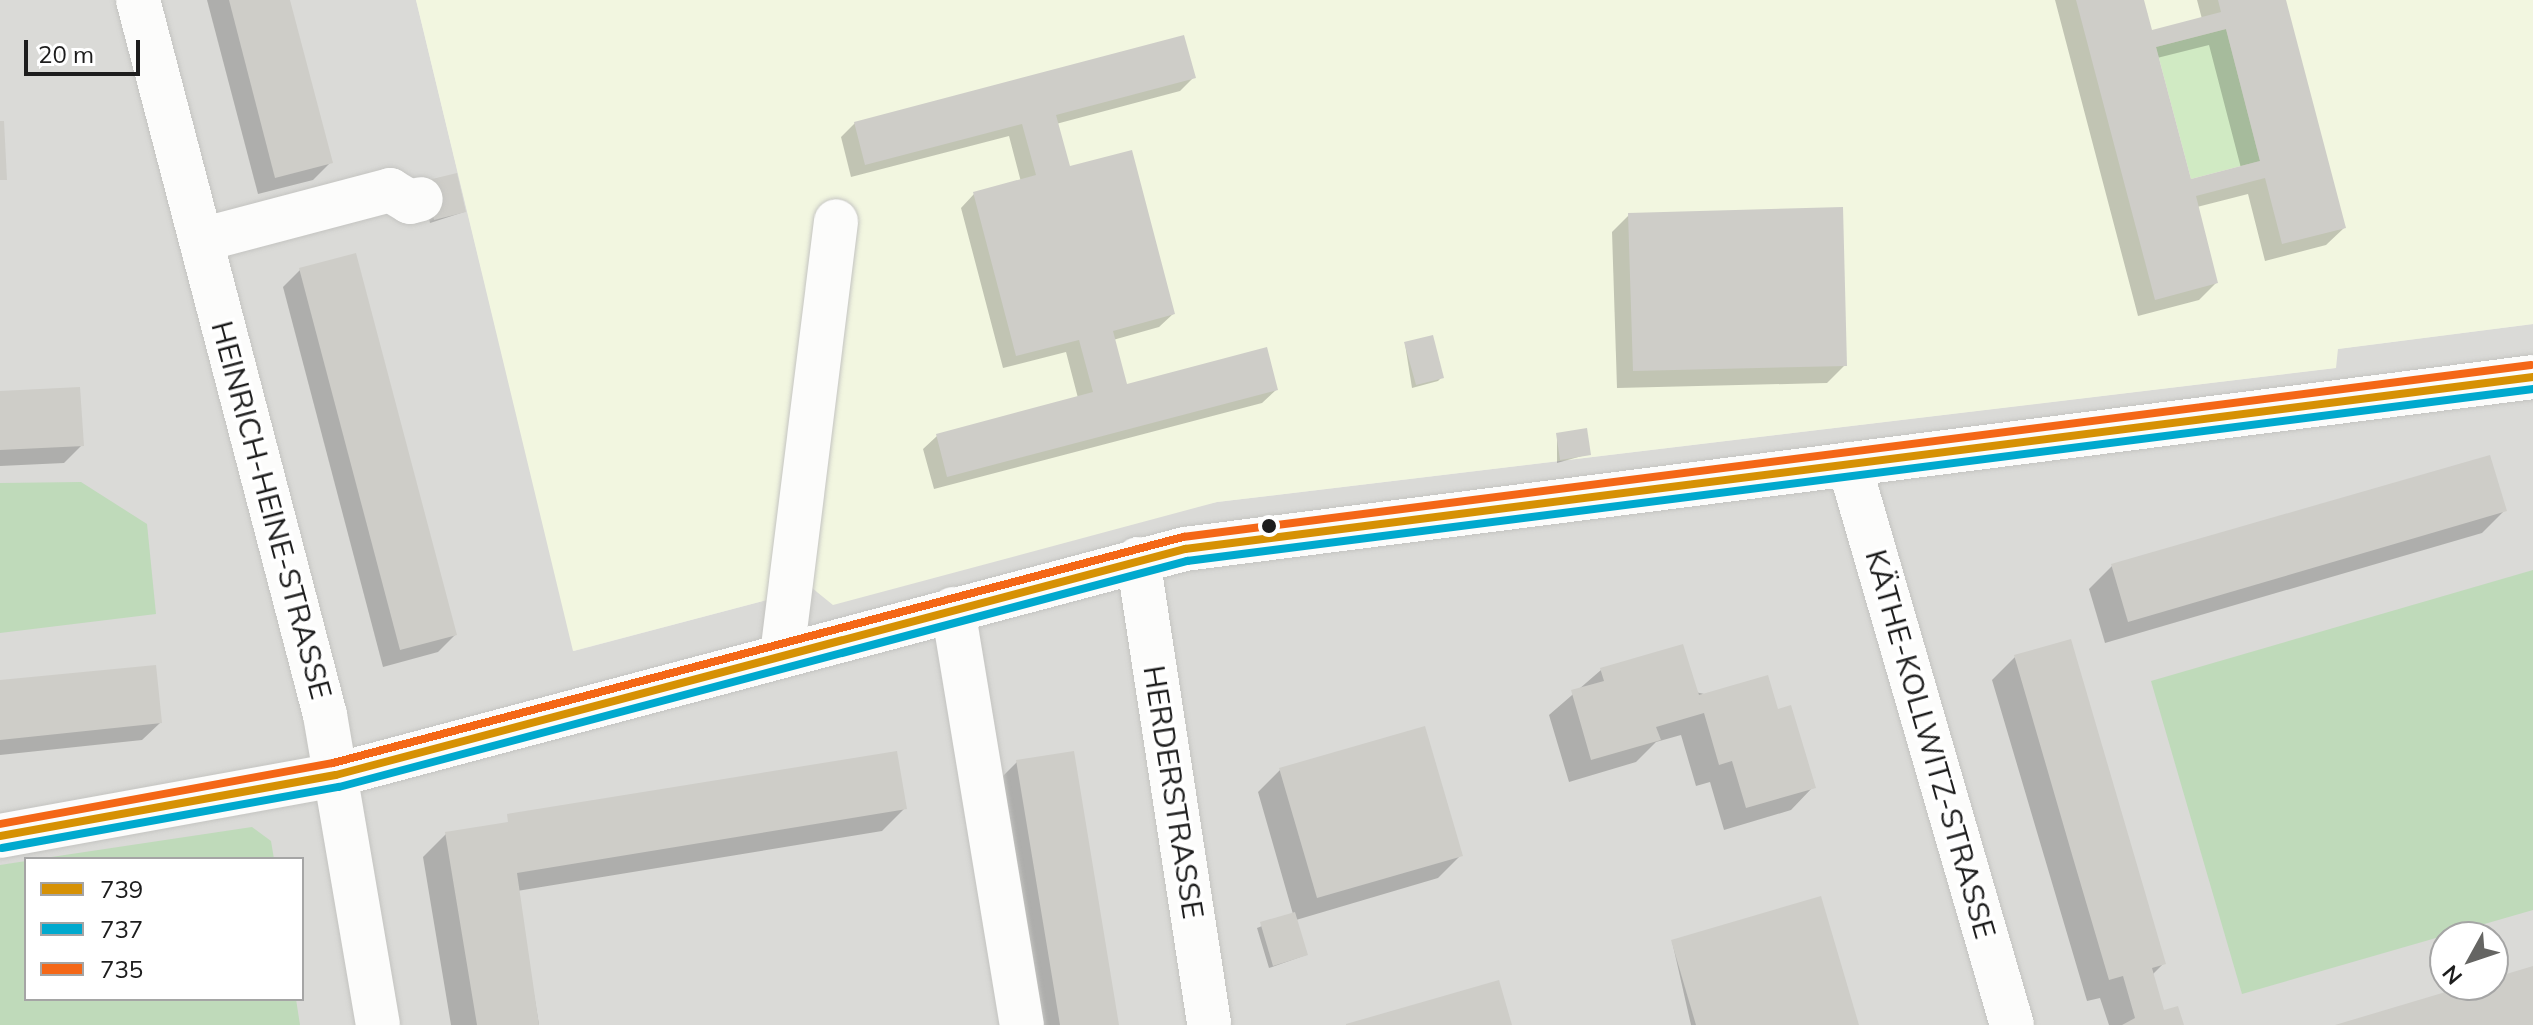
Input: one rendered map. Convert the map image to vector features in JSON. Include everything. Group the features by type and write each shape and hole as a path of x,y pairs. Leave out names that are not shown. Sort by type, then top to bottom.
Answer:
{"street":[{"name":"HEINRICH-HEINE-STRASSE","path":"138,0 336,775 378,1025"},
{"path":"201,240 390,190 410,202 421,199"},
{"path":"782,655 836,221"},
{"path":"0,836 336,775 1138,559 2533,377"},
{"name":"KÄTHE-KOLLWITZ-STRASSE","path":"1849,464 2012,1025"},
{"name":"HERDERSTRASSE","path":"1138,559 1209,1025"},
{"path":"953,609 1022,1025"}],"shaded area":[{"path":"0,0 416,0 574,651 812,588 1217,502 2335,368 2337,349 2533,324 2533,1025 0,1025"},
{"path":"416,0 2533,0 2533,324 2338,349 2336,368 1217,502 833,605 812,588 573,651"}],"green space":[{"path":"2226,29 2260,161 2191,179 2156,47"},
{"path":"81,482 147,524 156,614 0,633 0,483"},
{"path":"2533,570 2533,910 2495,921 2429,921 2429,940 2242,994 2151,681"},
{"path":"252,827 271,841 274,857 51,857"},
{"path":"24,861 24,1001 296,1001 300,1025 0,1025 0,865"}],"building":[{"path":"229,0 290,0 333,163 275,178"},
{"path":"2076,0 2144,0 2152,30 2221,12 2218,0 2286,0 2346,228 2282,244 2265,178 2196,196 2218,283 2155,300","holes":["2226,29 2260,161 2191,179 2156,47"]},
{"path":"1184,35 1196,78 1056,115 1070,166 1132,150 1175,314 1113,331 1127,384 1267,347 1278,390 947,477 936,434 1093,392 1079,340 1016,356 973,192 1036,175 1022,124 865,165 854,122"},
{"path":"0,121 4,121 7,180 0,180"},
{"path":"457,173 466,212 434,220 424,181"},
{"path":"1843,207 1847,366 1633,371 1628,213"},
{"path":"356,253 457,635 400,650 299,268"},
{"path":"1433,335 1444,378 1416,385 1404,342"},
{"path":"80,387 84,446 0,450 0,391"},
{"path":"1587,428 1591,455 1560,460 1556,433"},
{"path":"2490,455 2507,511 2128,622 2111,564"},
{"path":"2071,639 2166,964 2152,968 2164,1010 2178,1006 2184,1025 2122,1025 2135,1018 2123,976 2109,980 2073,858 2014,655"},
{"path":"1683,644 1699,695 1768,675 1778,709 1791,705 1816,788 1746,808 1732,761 1719,765 1704,713 1656,727 1661,740 1591,760 1571,690 1604,681 1600,668"},
{"path":"156,665 162,723 0,740 0,680"},
{"path":"1425,726 1463,856 1317,898 1279,768"},
{"path":"897,751 907,809 517,873 539,1025 477,1025 445,832 508,822 507,814"},
{"path":"1074,751 1119,1025 1060,1025 1016,760"},
{"path":"1821,896 1859,1025 1696,1025 1671,940"},
{"path":"1295,912 1308,955 1273,966 1260,922"},
{"path":"2533,966 2533,1025 2335,1025 2429,997 2429,1001 2509,1001 2509,973"},
{"path":"1499,980 1512,1025 1346,1025 1346,1024"}],"transit line":[{"name":"735","path":"0,824 333,763 1183,537 2531,365"},
{"name":"739","path":"0,836 336,775 1185,549 2533,377"},
{"name":"737","path":"2,848 339,787 1187,561 2533,389"}]}
